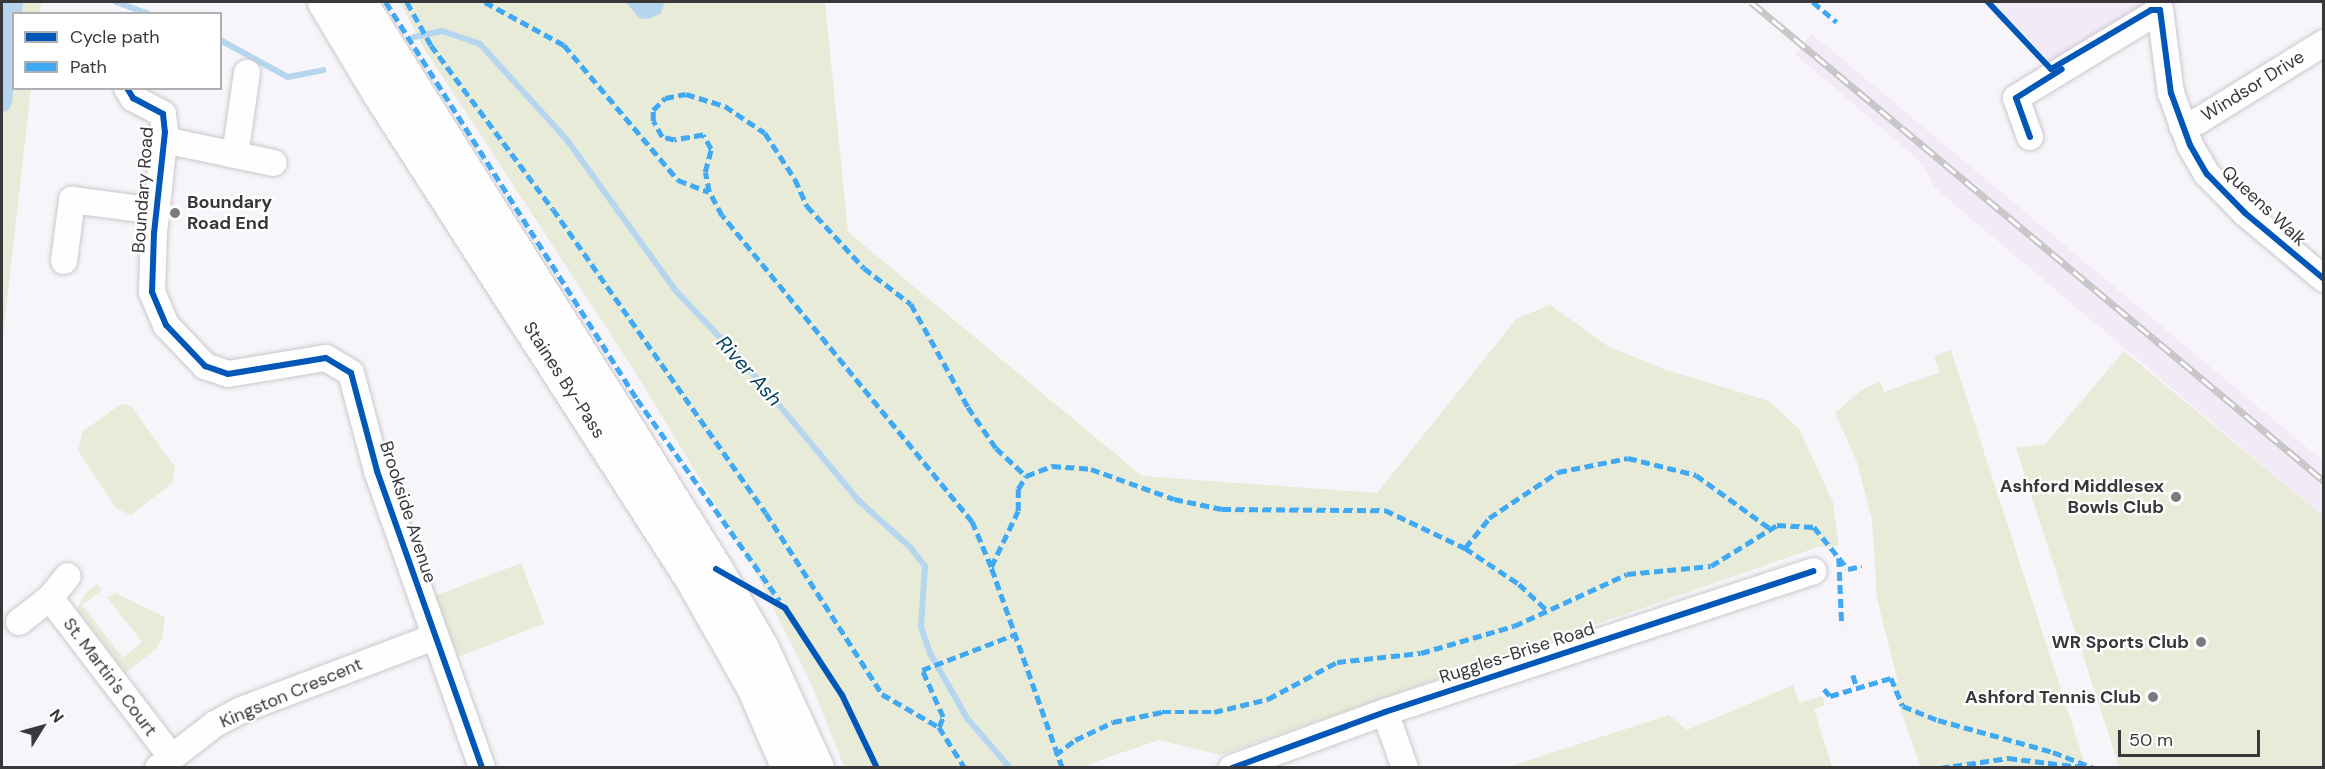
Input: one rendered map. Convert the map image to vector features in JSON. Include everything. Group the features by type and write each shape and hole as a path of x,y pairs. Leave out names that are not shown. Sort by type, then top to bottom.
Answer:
{"highway":[{"name":"Staines By-Pass","path":"324,2 378,92 691,578 753,687 788,768"},
{"name":"Staines By-Pass","path":"360,2 716,569 761,646 817,768"}],"street":[{"name":"Queens Walk","path":"2030,137 2016,98 2160,10 2172,93 2182,126 2207,174 2245,213 2324,279"},
{"name":"Windsor Drive","path":"2182,126 2198,122 2324,43"},
{"path":"235,155 247,73"},
{"name":"Boundary Road","path":"128,90 133,98 163,114 164,140 152,292 166,325 205,366 228,374 240,373"},
{"name":"Boundary Road","path":"164,140 274,163"},
{"name":"Boundary Road","path":"64,261 72,200 157,211"},
{"name":"Brookside Avenue","path":"240,373 326,358 351,373 377,471 482,768"},
{"name":"Ruggles-Brise Road","path":"1232,768 1385,712 1813,571"},
{"path":"19,622 50,598 68,576"},
{"name":"St. Martin's Court","path":"50,598 164,762"},
{"name":"Kingston Crescent","path":"164,762 241,710 434,637"},
{"path":"1385,712 1406,768"}],"shaded area":[{"path":"1994,2 2159,2 2053,65"},
{"path":"1812,34 2323,461 2323,516 1935,188 1922,163 1795,54"}],"green space":[{"path":"2,2 41,2 40,12 12,12 12,90 31,90 2,345"},
{"path":"400,2 825,2 848,232 1142,476 1377,493 1517,318 1550,305 1608,346 1663,369 1769,401 1799,429 1833,502 1839,546 1818,547 1220,755 1159,740 1089,764 1089,767 844,767 813,688 753,567 637,375 425,50"},
{"path":"1951,350 2086,767 1921,767 1891,684 1898,682 1877,599 1872,520 1857,462 1835,413 1862,390 1880,381 1884,392 1940,372 1934,356"},
{"name":"WR Sports Club","path":"2124,351 2323,516 2323,767 2119,767 2016,448 2045,444"},
{"path":"121,404 131,406 175,467 172,483 131,515 117,509 78,451 82,432"},
{"path":"521,563 544,624 458,657 435,596"},
{"path":"98,584 102,590 82,605 123,658 142,642 107,597 115,593 165,617 162,639 156,649 126,673 77,609 85,594"},
{"path":"1793,685 1799,703 1822,696 1825,705 1814,709 1832,767 1508,767 1669,715 1687,730"}],"water":[{"path":"626,2 665,2 661,13 649,19 639,18"}],"waterway":[{"path":"2,102 13,2"},
{"name":"River Ash","path":"116,2 144,12"},
{"name":"River Ash","path":"414,37 442,31 480,44 567,140 676,291 744,363 859,501 910,547 925,566 921,627 930,653 967,718 1010,768"},
{"name":"River Ash","path":"222,41 288,77 323,70"}],"railway":[{"path":"1751,2 2324,481"}],"marked path":[{"path":"386,2 637,399 780,601"},
{"path":"407,2 431,45 553,209 766,513 882,694 939,727 965,768"},
{"path":"485,2 564,45 678,180 709,192"},
{"path":"1813,2 1837,22"},
{"path":"991,567 972,522 722,216 709,192 705,172 711,149 703,135 674,140 662,137 653,121 653,110 665,98 686,94 725,106 765,133 795,179 807,206 864,268 911,304 968,407 996,448 1026,476"},
{"path":"1465,548 1489,518 1558,472 1628,458 1696,475 1771,529"},
{"path":"1062,768 991,567 1018,511 1018,489 1026,476 1052,466 1091,469 1174,499 1222,509 1385,510 1465,548 1519,584 1548,611"},
{"path":"1055,755 1075,740 1113,722 1162,712 1214,712 1268,699 1337,662 1421,653 1514,626 1627,574 1711,566 1777,525 1814,527 1839,558 1842,626"},
{"path":"1839,558 1848,569 1862,566"},
{"path":"939,727 943,717 922,670 1013,635"},
{"path":"1853,675 1857,687"},
{"path":"1824,689 1830,696 1891,678 1903,706 1938,720 2053,752 2094,768"},
{"path":"1940,768 2008,758 2081,767"}],"cycle path":[{"path":"1988,2 2051,69 2151,10 2160,10"},
{"path":"2160,10 2171,93 2190,145 2207,174 2245,213 2324,279"},
{"path":"2030,137 2016,98 2062,69"},
{"path":"128,90 133,98 163,114 165,132 154,233 152,292 166,325 205,366 228,374 326,358 351,373 377,471 482,768"},
{"path":"716,569 785,608 842,695 877,768"},
{"path":"1232,768 1385,712 1813,571"}],"place":[{"name":"Boundary Road End","path":"175,213"},
{"name":"Ashford Middlesex Bowls Club","path":"2176,497"},
{"name":"WR Sports Club","path":"2201,642"},
{"name":"Ashford Tennis Club","path":"2153,697"}]}
